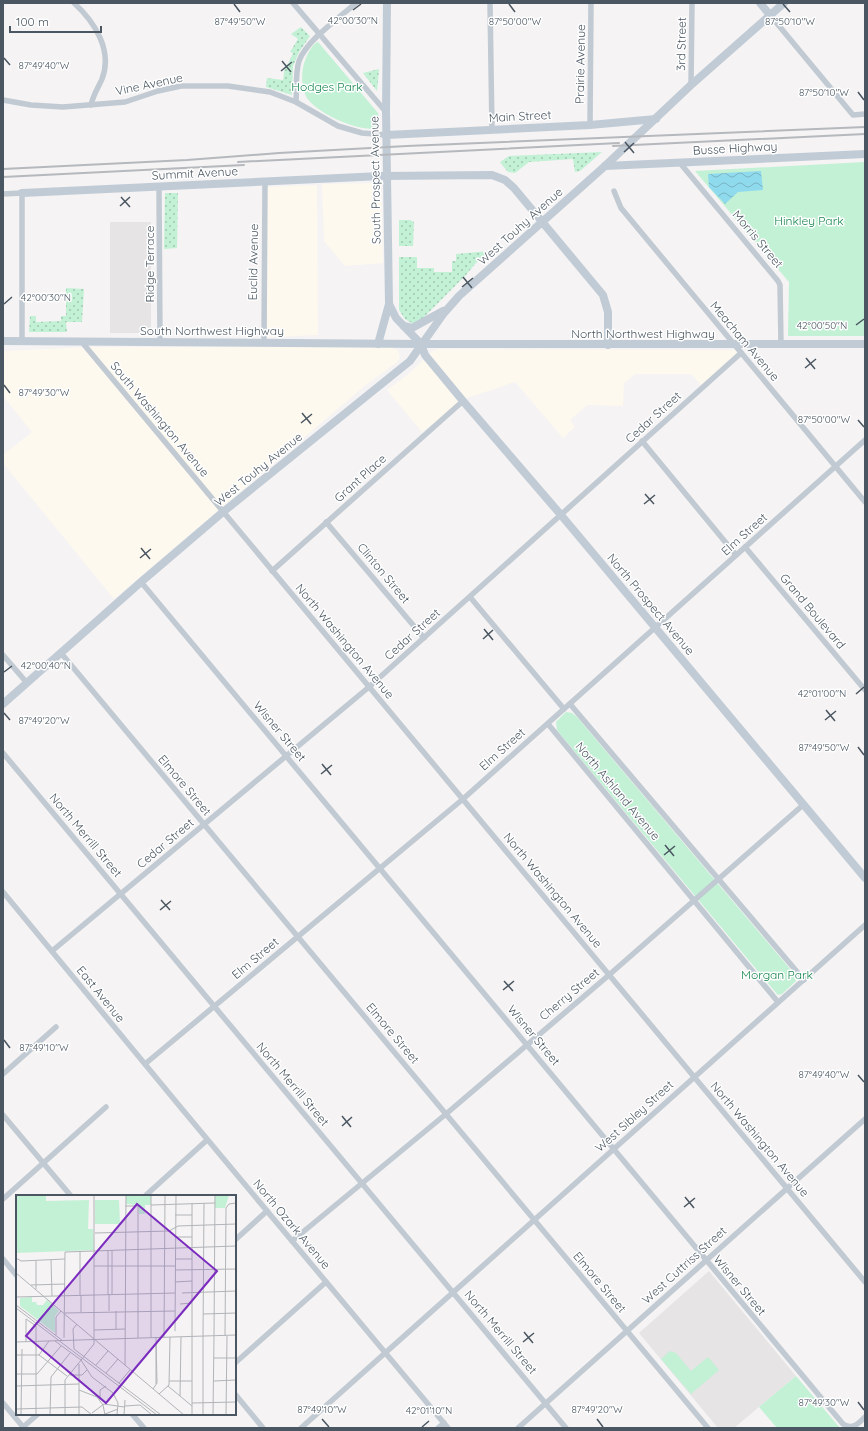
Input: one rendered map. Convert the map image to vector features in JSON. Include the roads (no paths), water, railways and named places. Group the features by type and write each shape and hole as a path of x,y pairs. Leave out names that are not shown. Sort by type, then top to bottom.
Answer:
{"main road":[{"name":"South Prospect Avenue","path":"387,3 386,135 389,304"},
{"path":"760,3 770,15"},
{"name":"West Touhy Avenue","path":"3,704 223,512 410,361 420,344 459,296 605,166 691,85 784,3"},
{"name":"Main Street","path":"386,135 590,125 656,119"},
{"name":"Busse Highway","path":"605,166 865,154"},
{"name":"Summit Avenue","path":"22,193 387,176 492,175 499,177 511,185 603,295 608,312 608,345"},
{"path":"389,304 392,313 420,344"},
{"path":"378,344 389,304"},
{"path":"404,326 412,328 419,326 448,308"},
{"name":"South Northwest Highway","path":"3,340 420,344"},
{"name":"North Northwest Highway","path":"420,344 865,344"},
{"name":"North Prospect Avenue","path":"420,344 426,355 463,401 561,515 865,878"}],"street":[{"path":"74,3 91,22 104,50 105,66 102,79 93,96 91,105"},
{"path":"293,3 386,112"},
{"path":"296,102 297,75 300,61 306,48 356,3"},
{"path":"490,3 492,130"},
{"name":"Prairie Avenue","path":"590,125 592,3"},
{"name":"3rd Street","path":"691,85 692,3"},
{"path":"770,15 853,115 865,114"},
{"name":"Vine Avenue","path":"3,100 48,107 63,107 125,102 158,91 181,86 228,86 270,92 296,102 338,126 362,133 386,135"},
{"name":"Morris Street","path":"680,163 780,285 781,344"},
{"name":"Euclid Avenue","path":"264,342 265,182"},
{"name":"Ridge Terrace","path":"159,187 160,342"},
{"name":"Meacham Avenue","path":"614,191 621,208 865,502"},
{"path":"22,193 22,341"},
{"name":"Summit Avenue","path":"3,194 22,193"},
{"name":"South Washington Avenue","path":"80,341 223,512"},
{"name":"Cedar Street","path":"52,951 369,687 741,353"},
{"name":"Grant Place","path":"272,571 463,401"},
{"name":"Elm Street","path":"145,1064 463,799 865,440"},
{"path":"642,441 736,555"},
{"name":"North Washington Avenue","path":"223,512 865,1282"},
{"name":"Clinton Street","path":"326,522 424,638"},
{"name":"Grand Boulevard","path":"745,547 865,690"},
{"name":"Wisner Street","path":"141,582 528,1044 706,1261 843,1424 849,1427"},
{"path":"470,597 564,709"},
{"name":"Elmore Street","path":"61,653 708,1428"},
{"path":"3,655 26,683"},
{"name":"North Ashland Avenue","path":"570,704 804,980"},
{"name":"North Ashland Avenue","path":"548,724 778,1002"},
{"name":"North Merrill Street","path":"3,753 566,1428"},
{"name":"Cherry Street","path":"292,1241 446,1114 609,975 804,805"},
{"name":"East Avenue","path":"3,892 182,1109"},
{"name":"West Sibley Street","path":"301,1428 865,925"},
{"path":"3,1074 56,1027"},
{"path":"3,1199 106,1107"},
{"name":"North Ozark Avenue","path":"182,1109 385,1353"},
{"path":"3,1115 70,1195"},
{"name":"West Cuttriss Street","path":"518,1428 865,1119"},
{"path":"146,1195 207,1140"},
{"path":"236,1239 267,1211"},
{"path":"3,1259 16,1275"},
{"path":"236,1362 326,1282"},
{"path":"385,1353 446,1426 438,1428"},
{"path":"236,1395 263,1428"},
{"path":"3,1403 23,1428 37,1415"},
{"path":"133,1415 144,1428"},
{"path":"849,1427 853,1427 865,1417"}],"water":[{"path":"761,171 763,190 738,192 725,204 709,187 708,174"}],"railway":[{"path":"3,169 187,160 407,146 865,127"},
{"path":"613,146 865,134"},
{"path":"238,162 619,143"},
{"path":"3,177 244,165"}],"park label":[{"name":"Hodges Park","path":"327,86"},
{"name":"Hinkley Park","path":"809,220"},
{"name":"Morgan Park","path":"777,974"}]}
